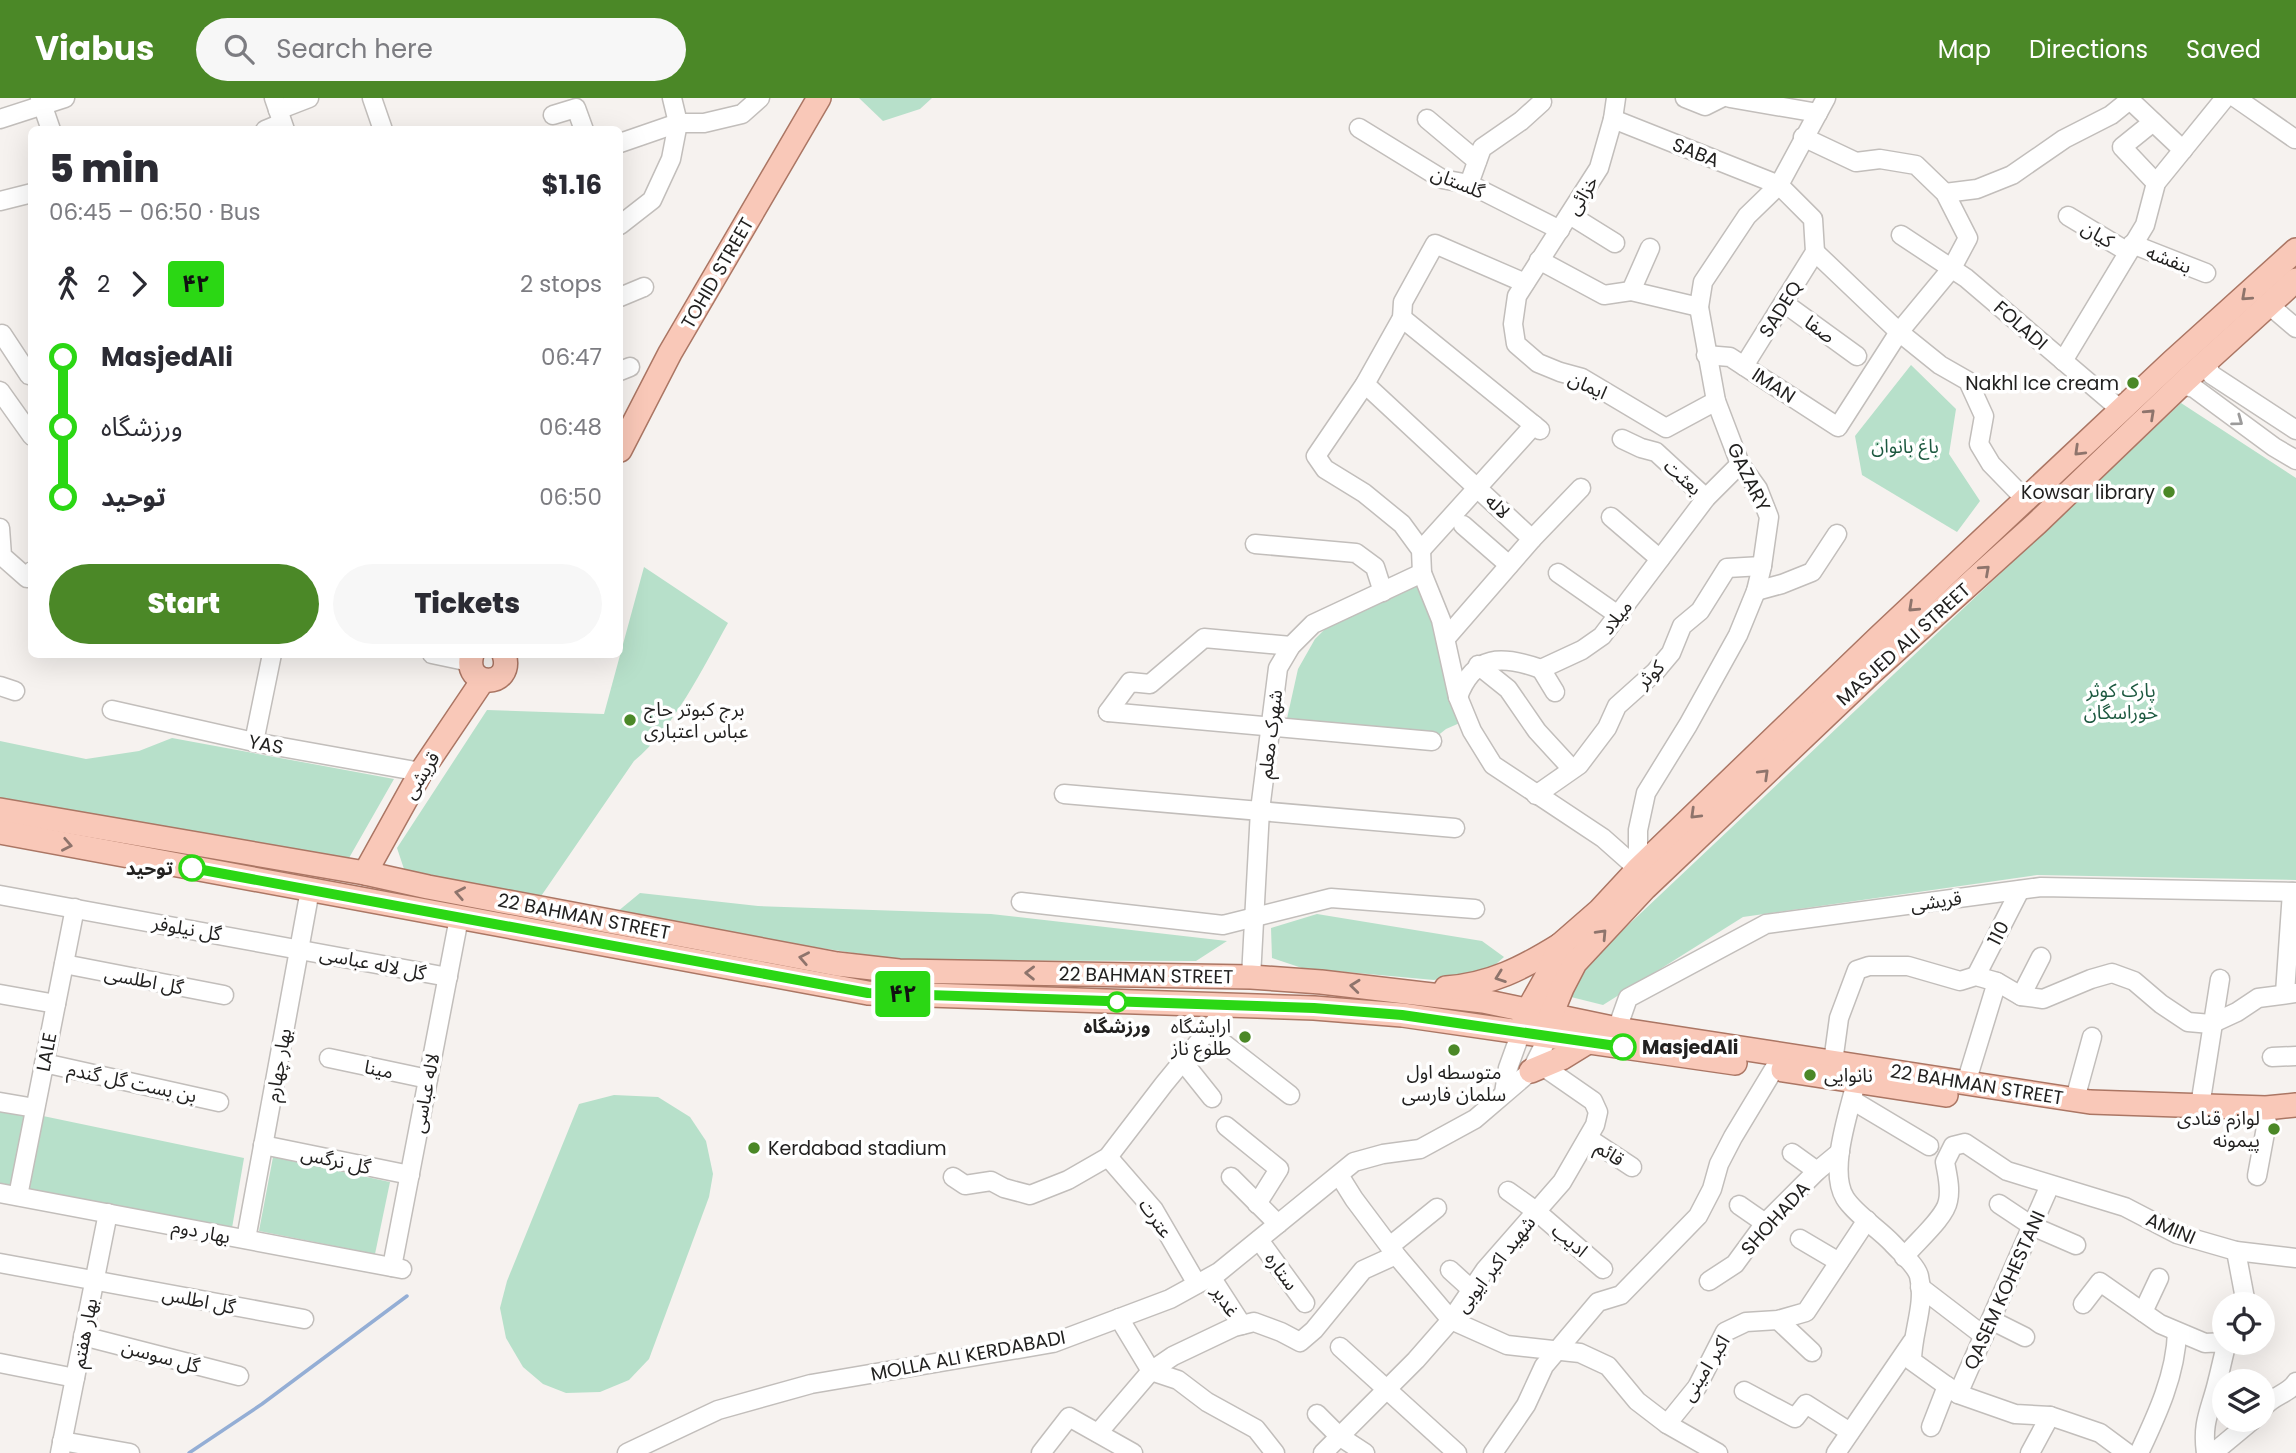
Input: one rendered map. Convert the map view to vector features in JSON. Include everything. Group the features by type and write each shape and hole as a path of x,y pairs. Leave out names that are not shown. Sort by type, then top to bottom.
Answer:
{"main road":[{"name":"TOHID STREET","path":"623,444 670,354 819,98"},
{"name":"MASJED ALI STREET","path":"1550,1025 1562,988 1581,958 1646,888 2027,501 2121,410 2296,250"},
{"name":"MASJED ALI STREET","path":"1408,991 1463,987 1488,982 1526,966 1560,945 1599,911 1638,869 1864,665 2037,523 2181,385 2296,280"},
{"name":"قریشی","path":"365,873 475,666 499,678 504,672 505,658"},
{"name":"22 BAHMAN STREET","path":"0,810 365,873 810,959 885,970 1251,977 1408,991 1483,1001 1524,1021"},
{"name":"22 BAHMAN STREET","path":"0,832 868,993 1314,1008 1524,1021 1833,1062 2175,1113 2267,1122 2296,1120"},
{"path":"1524,1021 1560,945 1581,958"},
{"path":"882,993 885,970"},
{"path":"1538,1069 1602,1032 1576,1009 1562,988"},
{"name":"22 BAHMAN STREET","path":"1602,1032 1774,1069 1854,1091 2089,1116 2175,1113 2200,1106 2266,1108 2296,1105"}],"street":[{"path":"0,119 41,102 65,98"},
{"path":"280,115 309,98"},
{"path":"372,98 382,126"},
{"path":"623,223 652,200 671,159 678,123 672,98"},
{"path":"623,142 678,123 704,123 742,114 760,98"},
{"name":"خزائی","path":"1525,283 1599,168 1616,98"},
{"path":"1685,98 1705,106 1721,98"},
{"path":"1730,98 1822,105"},
{"path":"2063,361 2145,225 2156,183 2225,98"},
{"path":"2236,98 2295,139"},
{"path":"1945,193 1977,189 2012,175 2064,139 2111,115 2131,99 2183,149"},
{"path":"41,102 50,126"},
{"path":"1469,184 1482,148 1521,121 1542,102"},
{"name":"GAZARY","path":"1638,869 1638,830 1646,793 1738,635 1756,591 1769,517 1758,489 1740,464 1716,401 1699,307 1703,282 1747,216 1779,185 1822,105"},
{"path":"554,115 576,108 583,126"},
{"path":"1427,119 1477,161"},
{"name":"SABA","path":"1613,119 1779,185"},
{"path":"2153,122 2122,147 2156,183"},
{"name":"گلستان","path":"1359,128 1442,179 1469,184 1615,243"},
{"path":"1803,137 1856,162 1880,159 1916,165 1945,193 1968,238 1952,268 1899,332"},
{"path":"1779,185 1813,219 1815,252 1899,332 1940,365 1968,381 1984,416 1979,444 1991,464 2027,501"},
{"path":"0,201 28,194"},
{"name":"کیان","path":"2068,216 2130,248"},
{"name":"FOLADI","path":"1901,235 1966,278 2121,410"},
{"path":"1525,283 1435,244 1403,302 1402,318 1365,384 1316,456 1325,469 1364,493 1402,524 1421,550 1423,573 1446,638 1458,697 1472,732 1493,765 1603,838 1638,869"},
{"path":"1631,291 1650,248"},
{"name":"بنفشه","path":"2130,248 2206,273"},
{"name":"SADEQ","path":"1744,366 1815,252"},
{"path":"1539,260 1604,295 1631,291 1699,307"},
{"name":"ایمان","path":"1525,283 1517,296 1513,324 1516,344 1538,363 1582,378 1666,428 1716,401"},
{"path":"623,296 644,287"},
{"name":"صفا","path":"1784,303 1857,356"},
{"path":"2269,304 2296,328"},
{"path":"1402,318 1537,427 1421,550"},
{"name":"IMAN","path":"1706,355 1730,357 1838,427 1899,332"},
{"path":"2,334 28,372"},
{"path":"2205,363 2211,374 2296,430"},
{"path":"28,376 0,391 28,430"},
{"name":"لاله","path":"1365,384 1532,539"},
{"path":"2181,385 2194,388 2296,460"},
{"name":"بعثت","path":"1622,439 1656,452 1706,498"},
{"name":"میلاد","path":"1541,669 1582,650 1602,636 1706,498 1740,464"},
{"path":"1446,638 1532,539 1581,488"},
{"path":"1611,517 1660,559"},
{"path":"1463,525 1509,565"},
{"path":"0,528 2,556 28,575"},
{"path":"1756,591 1812,572 1837,534"},
{"path":"1255,544 1356,553 1375,568 1383,592"},
{"name":"کوثر","path":"1536,795 1579,765 1607,728 1617,706 1655,672 1671,653 1682,626 1700,611 1727,568 1762,566"},
{"path":"0,572 28,576"},
{"name":"شهرک معلم","path":"1251,977 1260,810 1278,668 1291,646 1313,624 1423,573"},
{"path":"1558,573 1618,615"},
{"path":"1291,646 1204,638 1150,684 1130,682 1108,712 1432,741"},
{"path":"254,742 271,658"},
{"path":"446,658 475,666"},
{"path":"1458,697 1465,678 1478,665 1503,661 1541,669 1555,692"},
{"path":"1478,665 1508,689 1537,731 1572,769"},
{"name":"YAS","path":"112,710 254,742 421,772"},
{"path":"1064,794 1455,828"},
{"name":"قریشی","path":"1602,1032 1628,998 1766,924 2041,887 2294,892"},
{"name":"بهار چهارم","path":"246,1239 310,890"},
{"name":"110","path":"1976,976 2020,890"},
{"path":"1833,1062 1839,1018 1857,970 1869,966 1908,966 1960,981 1976,976 1997,982 2021,996 2043,999 2091,979 2112,974 2134,981 2161,1004 2188,1021 2211,1024 2258,998 2291,993 2294,892"},
{"name":"گل نیلوفر","path":"0,895 299,948"},
{"path":"1021,902 1223,925 1331,898 1475,909"},
{"name":"LALE","path":"9,1195 35,1108 75,908"},
{"name":"لاله عباسی","path":"397,1268 410,1175 459,918"},
{"name":"گل لاله عباسی","path":"299,948 448,977"},
{"path":"2021,996 2041,957"},
{"name":"گل اطلسی","path":"64,964 224,995"},
{"path":"2200,1106 2220,979"},
{"path":"1966,1083 1997,982"},
{"path":"0,994 56,1004"},
{"path":"953,1177 965,1185 991,1181 1030,1195 1068,1180 1108,1157 1229,1005"},
{"path":"1504,1093 1508,1068 1524,1021"},
{"path":"1538,1069 1550,1025"},
{"path":"1209,1031 1290,1095"},
{"path":"2075,1099 2092,1037"},
{"path":"2272,1057 2296,1056"},
{"name":"مینا","path":"329,1058 428,1079"},
{"name":"بن بست گل گندم","path":"44,1063 219,1101"},
{"path":"1184,1063 1212,1098"},
{"name":"MOLLA ALI KERDABADI","path":"627,1453 718,1410 811,1384 1053,1343 1170,1299 1204,1281 1354,1162 1383,1154 1420,1149 1475,1119 1504,1093 1538,1069"},
{"name":"شهید اکبر ایوبی","path":"1322,1453 1416,1360 1451,1320 1485,1270 1562,1182 1595,1125 1598,1112 1593,1101 1538,1069"},
{"path":"1493,1453 1526,1405 1544,1366 1598,1303 1621,1295 1698,1216 1712,1189 1719,1164 1774,1069"},
{"path":"1929,1146 1854,1091 1840,1152 1839,1177 1845,1198 1918,1273 1922,1304 1912,1342 1912,1361 1953,1390 2015,1414 2050,1416 2100,1433 2127,1453"},
{"path":"0,1102 35,1108"},
{"path":"2257,1176 2267,1122"},
{"path":"1226,1126 1279,1169 1257,1203"},
{"name":"قائم","path":"1587,1138 1632,1167"},
{"name":"AMINI","path":"1904,1257 1940,1217 1948,1201 1945,1162 1953,1146 1965,1143 2007,1171 2125,1207 2177,1234 2236,1251 2296,1258"},
{"name":"گل نرگس","path":"263,1145 410,1175"},
{"name":"SHOHADA","path":"1709,1281 1735,1264 1765,1223 1840,1152"},
{"path":"1792,1153 1817,1171"},
{"name":"عترت","path":"1108,1157 1154,1210 1204,1281"},
{"path":"1339,1175 1353,1199 1451,1320 1507,1345 1580,1353 1608,1366 1637,1401 1709,1451"},
{"path":"1231,1177 1278,1224"},
{"name":"QASEM KOHESTANI","path":"1931,1427 1987,1328 2050,1185"},
{"name":"ادیب","path":"1508,1191 1536,1211 1603,1269"},
{"name":"بهار دوم","path":"9,1195 397,1268"},
{"path":"1999,1204 2032,1226 2076,1245"},
{"path":"1739,1205 1765,1223"},
{"path":"1098,1433 1151,1371 1173,1356 1254,1322 1300,1342 1314,1330 1363,1270 1393,1250 1437,1208"},
{"name":"بهار هفتم","path":"61,1447 108,1213"},
{"name":"اکبر امینی","path":"1667,1424 1697,1387 1725,1332 1745,1322 1779,1320 1806,1312 1867,1220"},
{"path":"1800,1239 1839,1262"},
{"name":"ستاره","path":"1259,1240 1305,1303"},
{"path":"2236,1251 2244,1292"},
{"name":"گل اطلس","path":"0,1263 304,1320"},
{"path":"1450,1270 1472,1290"},
{"path":"2143,1312 2159,1278"},
{"name":"غدیر","path":"1204,1281 1242,1325"},
{"path":"2083,1304 2100,1282 2160,1324 2204,1343 2212,1343"},
{"path":"1920,1287 1987,1328 2025,1337"},
{"path":"1119,1318 1151,1371 1178,1380 1208,1402 1256,1429 1275,1453"},
{"path":"1779,1320 1812,1352"},
{"path":"2139,1453 2155,1419 2173,1365 2176,1332"},
{"name":"گل سوسن","path":"83,1336 239,1376"},
{"path":"1836,1453 1912,1342"},
{"path":"1340,1347 1457,1453"},
{"path":"2206,1453 2204,1437 2207,1412 2216,1390 2224,1355"},
{"path":"0,1363 75,1378"},
{"path":"2275,1397 2293,1390"},
{"path":"1744,1391 1795,1418 1806,1404 1850,1432"},
{"path":"1317,1414 1339,1436 1365,1453"},
{"path":"2030,1453 2050,1416"},
{"path":"1041,1453 1069,1417 1133,1453"},
{"path":"2213,1453 2238,1432"},
{"path":"61,1447 130,1453"}],"green space":[{"path":"859,98 932,98 920,109 883,121"},
{"name":"باغ بانوان","path":"1911,365 1956,409 1949,454 1980,501 1957,532 1862,475 1855,436"},
{"name":"پارک کوثر خوراسگان","path":"2181,403 2296,478 2296,880 2037,875 1743,917 1603,1005 1571,997 1588,963"},
{"path":"644,567 728,623 674,715 634,761 537,902 407,878 397,848 487,710 604,714 619,658 623,658 623,644"},
{"path":"1420,584 1462,722 1436,737 1286,723 1298,669 1315,639 1334,620"},
{"path":"172,738 394,779 349,858 0,800 0,741 86,759 139,751"},
{"path":"640,893 758,906 991,914 1227,941 1196,961 899,960 691,928 617,912"},
{"path":"1317,914 1482,941 1504,957 1488,971 1434,980 1302,968 1272,958 1271,928"},
{"path":"614,1095 658,1097 690,1117 706,1141 713,1174 709,1197 649,1359 629,1380 600,1392 566,1393 543,1384 523,1367 506,1338 500,1308 507,1281 579,1104"},
{"path":"0,1111 24,1115 11,1185 0,1183"},
{"path":"43,1116 244,1158 232,1228 28,1189"},
{"path":"273,1157 390,1182 375,1254 259,1231"}],"waterway":[{"path":"189,1453 262,1404 407,1296"}],"bus line":[{"name":"۴۲","path":"192,868 868,993 1314,1008 1402,1015 1623,1047"}],"place":[{"name":"Nakhl Ice cream","path":"2133,383"},
{"name":"Kowsar library","path":"2169,492"},
{"name":"برج کبوتر حاج عباس اعتباری","path":"630,720"},
{"name":"توحید","path":"192,868"},
{"name":"ورزشگاه","path":"1117,1002"},
{"name":"ارایشگاه طلوع ناز","path":"1245,1037"},
{"name":"MasjedAli","path":"1623,1047"},
{"name":"متوسطه اول سلمان فارسی","path":"1454,1050"},
{"name":"نانوایی","path":"1810,1075"},
{"name":"لوازم قنادی پیمونه","path":"2274,1129"},
{"name":"Kerdabad stadium","path":"754,1148"}]}
